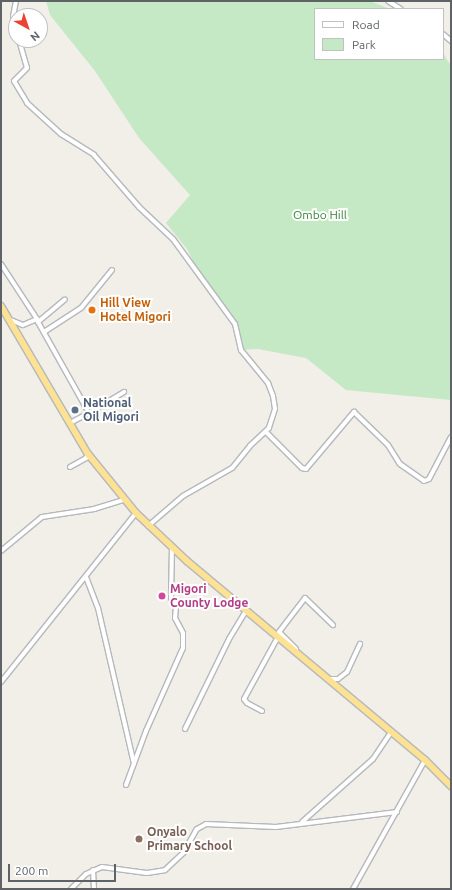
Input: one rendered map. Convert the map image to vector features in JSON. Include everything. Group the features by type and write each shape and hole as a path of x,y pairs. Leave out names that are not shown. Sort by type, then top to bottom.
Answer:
{"highway":[{"path":"1,306 3,314 11,320 88,454 124,500 148,526 246,611 278,636 425,760 451,786"}],"street":[{"path":"388,1 399,8"},
{"path":"21,48 27,68 14,81 27,103 61,134 94,155 144,211 169,235 206,281 235,324 241,350 268,382 273,396 274,416 266,432 250,446 229,471 183,496 148,526"},
{"path":"1,264 38,321 90,412"},
{"path":"44,332 81,308 112,270"},
{"path":"11,320 24,325 38,321 65,299"},
{"path":"70,423 124,392"},
{"path":"266,432 302,468 306,469 354,412 388,445 400,464 424,481 429,478 451,437"},
{"path":"70,467 86,458 88,454"},
{"path":"1,551 39,518 94,509 124,500"},
{"path":"1,682 136,513"},
{"path":"126,785 183,648 183,633 175,618 176,606 170,598 172,548"},
{"path":"86,577 98,608 134,764"},
{"path":"333,625 305,598 279,632 328,679 338,679 346,672 360,644"},
{"path":"185,729 234,628 246,611"},
{"path":"262,711 247,703 244,699 278,636"},
{"path":"302,823 373,759 391,732"},
{"path":"353,889 425,760"},
{"path":"71,889 93,870 106,866 133,871 160,872 181,856 197,829 206,824 265,827 397,812"},
{"path":"93,870 94,889"}],"green space":[{"name":"Ombo Hill","path":"46,1 370,1 388,8 314,8 314,60 444,60 444,55 451,66 451,400 346,390 306,358 258,349 241,350 238,333 197,269 187,249 166,223 190,195 139,138 95,71 50,15"}],"place":[{"name":"Hill View Hotel Migori","path":"92,310"},
{"name":"National Oil Migori","path":"75,410"},
{"name":"Migori County Lodge","path":"162,596"},
{"name":"Onyalo Primary School","path":"139,839"}]}
